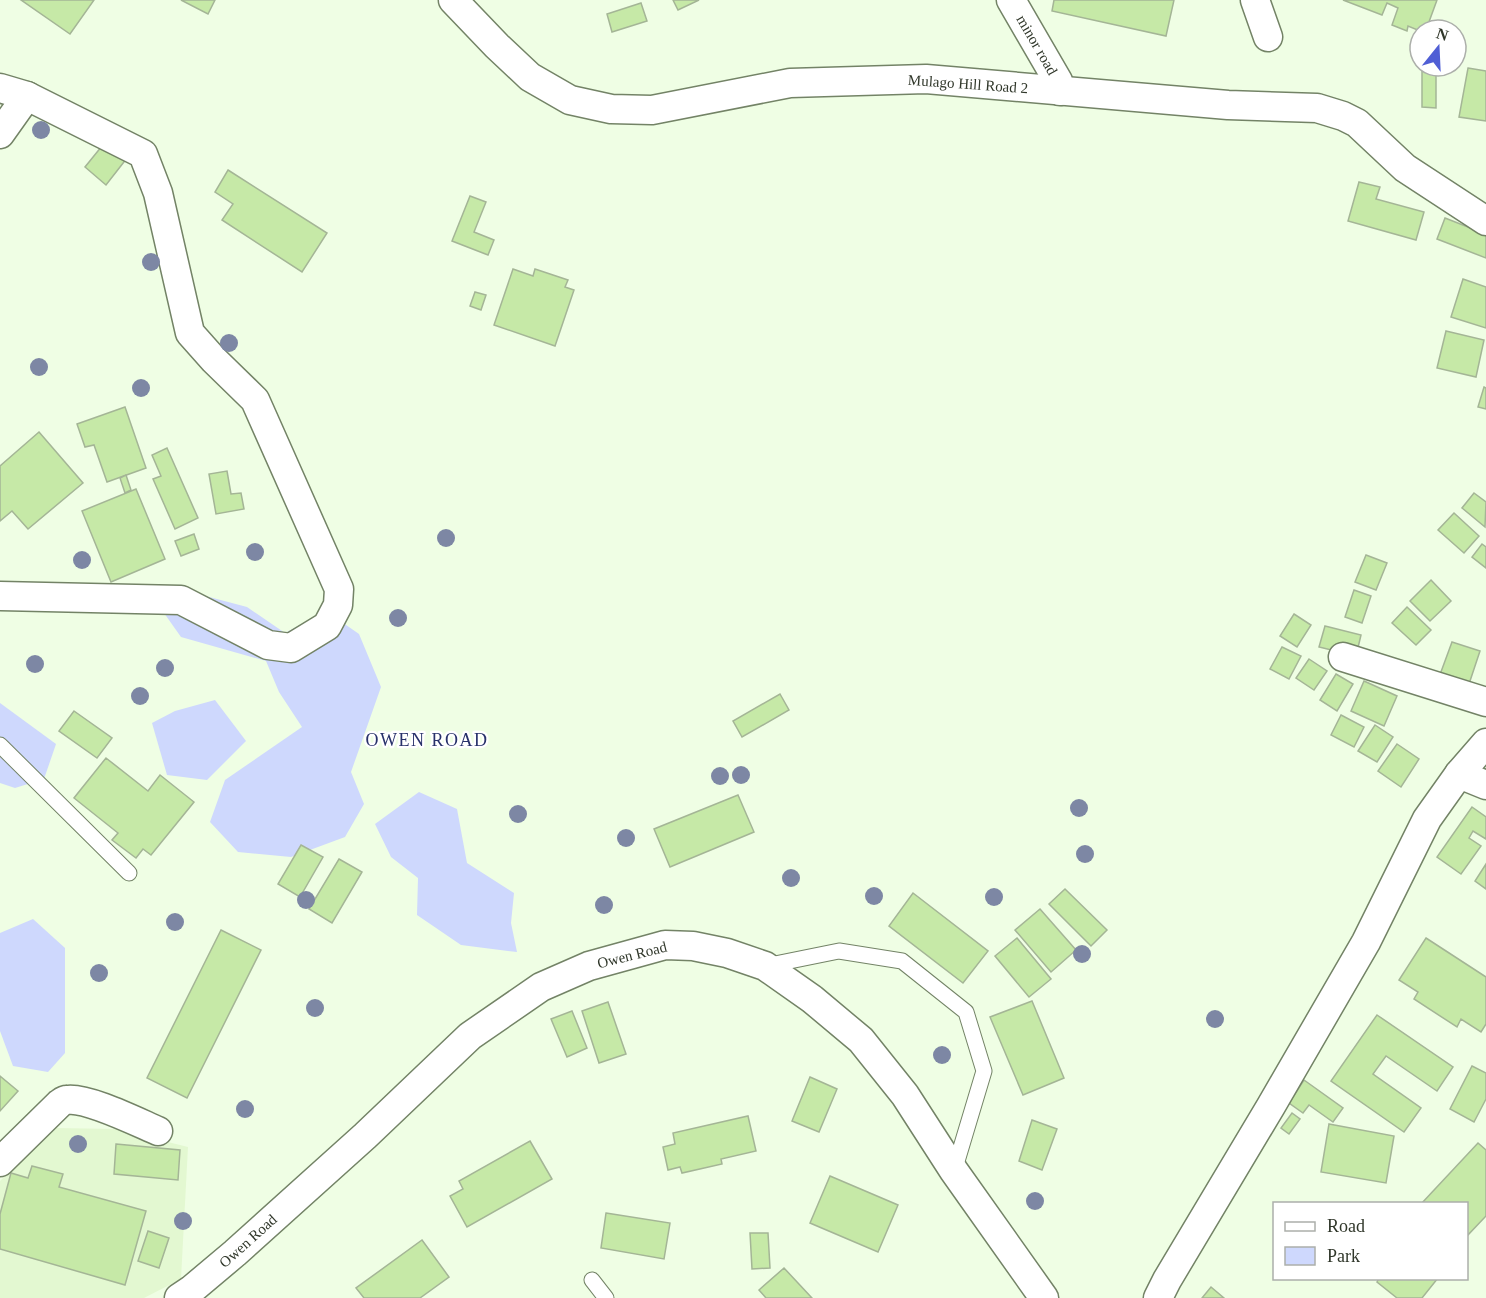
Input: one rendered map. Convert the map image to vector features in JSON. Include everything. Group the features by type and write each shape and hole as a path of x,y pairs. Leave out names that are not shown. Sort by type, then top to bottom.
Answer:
{"street":[{"name":"Mulago Hill Road 2","path":"453,0 530,77 570,100 611,109 652,110 790,83 926,79 1228,105 1317,108 1357,123 1405,168 1486,221"},
{"name":"minor road","path":"1011,0 1058,81 1060,91"},
{"path":"1255,0 1268,37"},
{"path":"0,88 27,96 143,154 158,193 190,333 255,400 339,589 338,605 327,626 291,648 268,645 181,600 0,596"},
{"path":"0,134 27,96"},
{"path":"1343,657 1486,702"},
{"path":"1158,1298 1366,942 1427,819 1486,743"},
{"path":"1460,774 1486,785"},
{"name":"Owen Road","path":"179,1298 235,1253 470,1036 541,987 589,966 665,945 693,946 728,953 765,966 812,999 861,1040 905,1095 954,1171 1044,1298"},
{"path":"0,1162 64,1100 93,1104 158,1131"}],"lane":[{"path":"0,745 129,873"},
{"path":"765,966 839,951 902,961 966,1012 984,1071 954,1171"},
{"path":"592,1280 606,1298"}],"shaded area":[{"path":"56,1128 116,1129 188,1147 181,1279 144,1298 0,1298 0,1181"}],"green space":[{"path":"183,590 247,607 285,633 326,611 359,634 381,687 351,772 364,804 345,837 291,857 238,852 210,822 225,780 302,727 279,692 266,661 181,637 164,613"},
{"path":"215,700 246,741 207,780 167,775 152,723 175,711"},
{"path":"0,703 56,744 44,779 15,788 0,783"},
{"path":"419,792 457,809 467,863 514,893 511,923 517,952 461,945 417,915 418,878 391,857 375,824"},
{"path":"33,919 65,948 65,1053 48,1072 13,1066 0,1031 0,933"}],"building":[{"path":"21,0 94,0 70,34"},
{"path":"181,0 215,0 208,14"},
{"path":"673,0 699,0 678,10"},
{"path":"1054,0 1174,0 1166,36 1052,11"},
{"path":"1343,0 1437,0 1430,18 1408,18 1407,31 1392,25 1398,8 1387,3 1382,15"},
{"path":"641,3 647,21 612,32 607,14"},
{"path":"1468,68 1486,71 1486,121 1459,117 1468,78"},
{"path":"1422,78 1436,78 1436,108 1422,107"},
{"path":"106,141 127,158 106,185 85,167"},
{"path":"228,170 327,233 302,272 222,220 233,204 215,192"},
{"path":"1359,182 1380,187 1376,199 1424,212 1416,240 1348,221"},
{"path":"470,196 486,202 474,232 494,240 488,255 452,241"},
{"path":"1445,218 1486,234 1486,258 1437,239"},
{"path":"513,269 533,276 535,269 568,280 565,287 574,290 555,346 494,325"},
{"path":"1463,279 1486,287 1486,328 1451,317"},
{"path":"475,292 486,295 481,310 470,306"},
{"path":"1446,331 1484,340 1476,377 1437,368"},
{"path":"1484,387 1486,388 1486,409 1478,407"},
{"path":"125,407 146,468 107,482 94,445 85,447 77,424"},
{"path":"39,432 83,483 28,529 12,511 0,521 0,466"},
{"path":"167,448 198,518 175,529 153,479 161,476 152,455"},
{"path":"227,471 231,494 241,493 244,509 216,514 209,474"},
{"path":"126,475 131,490 125,493 120,478"},
{"path":"136,489 165,559 111,582 82,511"},
{"path":"1474,493 1486,502 1485,527 1462,508"},
{"path":"1454,513 1479,536 1464,553 1438,530"},
{"path":"194,534 199,549 181,556 175,541"},
{"path":"1482,544 1486,547 1486,568 1472,557"},
{"path":"1366,555 1387,563 1376,590 1355,582"},
{"path":"1431,580 1451,601 1430,621 1410,601"},
{"path":"1354,590 1371,596 1362,623 1345,617"},
{"path":"1407,607 1431,630 1416,645 1392,623"},
{"path":"1294,614 1311,625 1297,647 1280,636"},
{"path":"1325,626 1361,635 1356,656 1319,647"},
{"path":"1452,642 1480,651 1467,690 1438,680"},
{"path":"1282,647 1301,656 1289,679 1270,669"},
{"path":"1309,659 1327,671 1314,690 1296,678"},
{"path":"1336,674 1353,684 1337,711 1320,700"},
{"path":"1364,681 1397,696 1384,726 1351,711"},
{"path":"780,694 789,710 742,737 733,721"},
{"path":"74,711 112,738 97,758 59,731"},
{"path":"1341,715 1364,727 1354,747 1331,735"},
{"path":"1375,725 1393,737 1377,762 1358,751"},
{"path":"1397,744 1419,759 1401,787 1378,771"},
{"path":"106,758 148,791 160,775 194,802 151,855 143,849 136,858 112,840 118,833 74,798"},
{"path":"738,795 754,832 670,867 654,829"},
{"path":"1472,807 1486,817 1486,839 1473,831 1469,838 1481,846 1461,874 1437,857"},
{"path":"301,845 323,857 300,897 278,884"},
{"path":"339,859 362,872 332,923 309,909"},
{"path":"1486,864 1486,889 1475,881"},
{"path":"1065,889 1107,930 1091,946 1049,904"},
{"path":"913,893 988,951 963,983 889,926"},
{"path":"1040,909 1076,950 1051,972 1015,930"},
{"path":"221,930 261,950 187,1098 147,1078"},
{"path":"1017,938 1051,979 1029,997 995,956"},
{"path":"1426,938 1486,977 1486,1024 1481,1032 1461,1019 1457,1027 1414,999 1418,992 1399,980"},
{"path":"1032,1001 1064,1078 1023,1095 990,1017"},
{"path":"608,1002 626,1054 599,1063 582,1011"},
{"path":"572,1011 587,1048 567,1057 551,1019"},
{"path":"1377,1015 1453,1067 1437,1091 1386,1056 1373,1074 1421,1108 1404,1132 1331,1081"},
{"path":"1472,1066 1486,1073 1486,1099 1474,1122 1450,1109"},
{"path":"0,1076 18,1091 0,1111"},
{"path":"810,1077 837,1089 819,1132 792,1121"},
{"path":"1304,1080 1343,1108 1333,1122 1309,1105 1303,1113 1289,1103"},
{"path":"1292,1113 1300,1119 1289,1134 1281,1128"},
{"path":"748,1116 756,1151 721,1159 722,1164 682,1173 680,1167 668,1170 663,1147 675,1144 673,1133"},
{"path":"1032,1120 1057,1129 1042,1170 1019,1161"},
{"path":"1329,1124 1394,1136 1386,1183 1321,1172"},
{"path":"530,1141 552,1179 467,1227 450,1196 463,1189 459,1181"},
{"path":"1478,1143 1486,1150 1486,1216 1468,1235 1468,1202 1423,1202"},
{"path":"116,1144 180,1150 178,1180 114,1174"},
{"path":"32,1166 63,1174 59,1187 146,1211 125,1285 0,1249 0,1214 11,1173 28,1178"},
{"path":"830,1176 898,1205 878,1252 810,1223"},
{"path":"606,1213 670,1223 664,1259 601,1248"},
{"path":"148,1231 169,1238 159,1268 138,1261"},
{"path":"750,1233 768,1233 770,1268 752,1269"},
{"path":"422,1240 449,1277 420,1298 364,1298 356,1288"},
{"path":"784,1268 812,1298 766,1298 759,1290"},
{"path":"1378,1280 1436,1280 1422,1298 1397,1298 1377,1282"},
{"path":"1211,1287 1224,1298 1202,1298"}],"district":[{"name":"OWEN ROAD","path":"427,740"}]}
